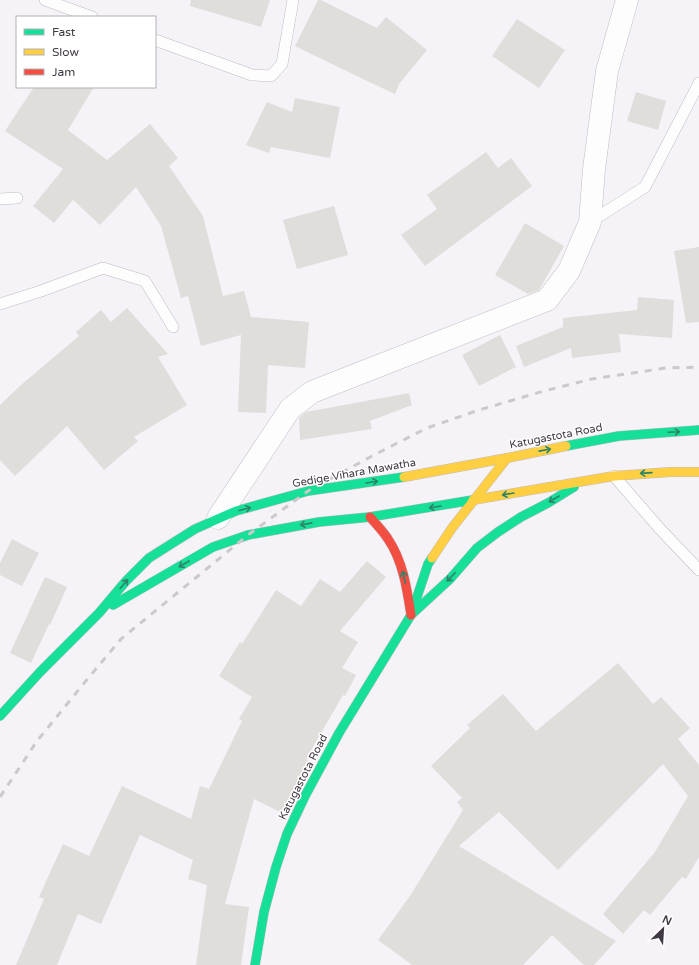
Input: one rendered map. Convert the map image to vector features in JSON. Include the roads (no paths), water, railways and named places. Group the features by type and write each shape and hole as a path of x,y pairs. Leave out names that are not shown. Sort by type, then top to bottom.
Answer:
{"main road":[{"name":"Katugastota Road","path":"255,965 264,912 276,867 287,834 305,796 339,733 411,615 428,564 452,528 507,458 619,436 699,430"},
{"name":"Gedige Vihara Mawatha","path":"0,716 40,672 99,613 126,581 149,558 195,529 236,511 308,491 507,458"},
{"name":"Katugastota Road","path":"411,615 450,579 477,548 520,517 588,480 614,476 670,472 699,472"},
{"name":"Gedige Vihara Mawatha","path":"99,613 213,547 248,535 319,522 370,517 588,480"},
{"path":"370,517 391,544 402,567 411,615"}],"street":[{"path":"218,518 290,409 312,392 547,300 569,270 590,222 594,169 607,71 627,0"}],"lane":[{"path":"45,0 89,16"},
{"path":"156,40 252,75 271,76 282,64 293,0"},
{"path":"590,222 644,187 699,82"},
{"path":"0,199 17,198"},
{"path":"0,304 41,291 103,268 145,281 173,327"},
{"path":"614,476 660,529 699,570"}],"railway":[{"path":"0,797 37,741 121,639 248,535 308,491 427,428 479,410 592,379 666,368 699,367"}]}
